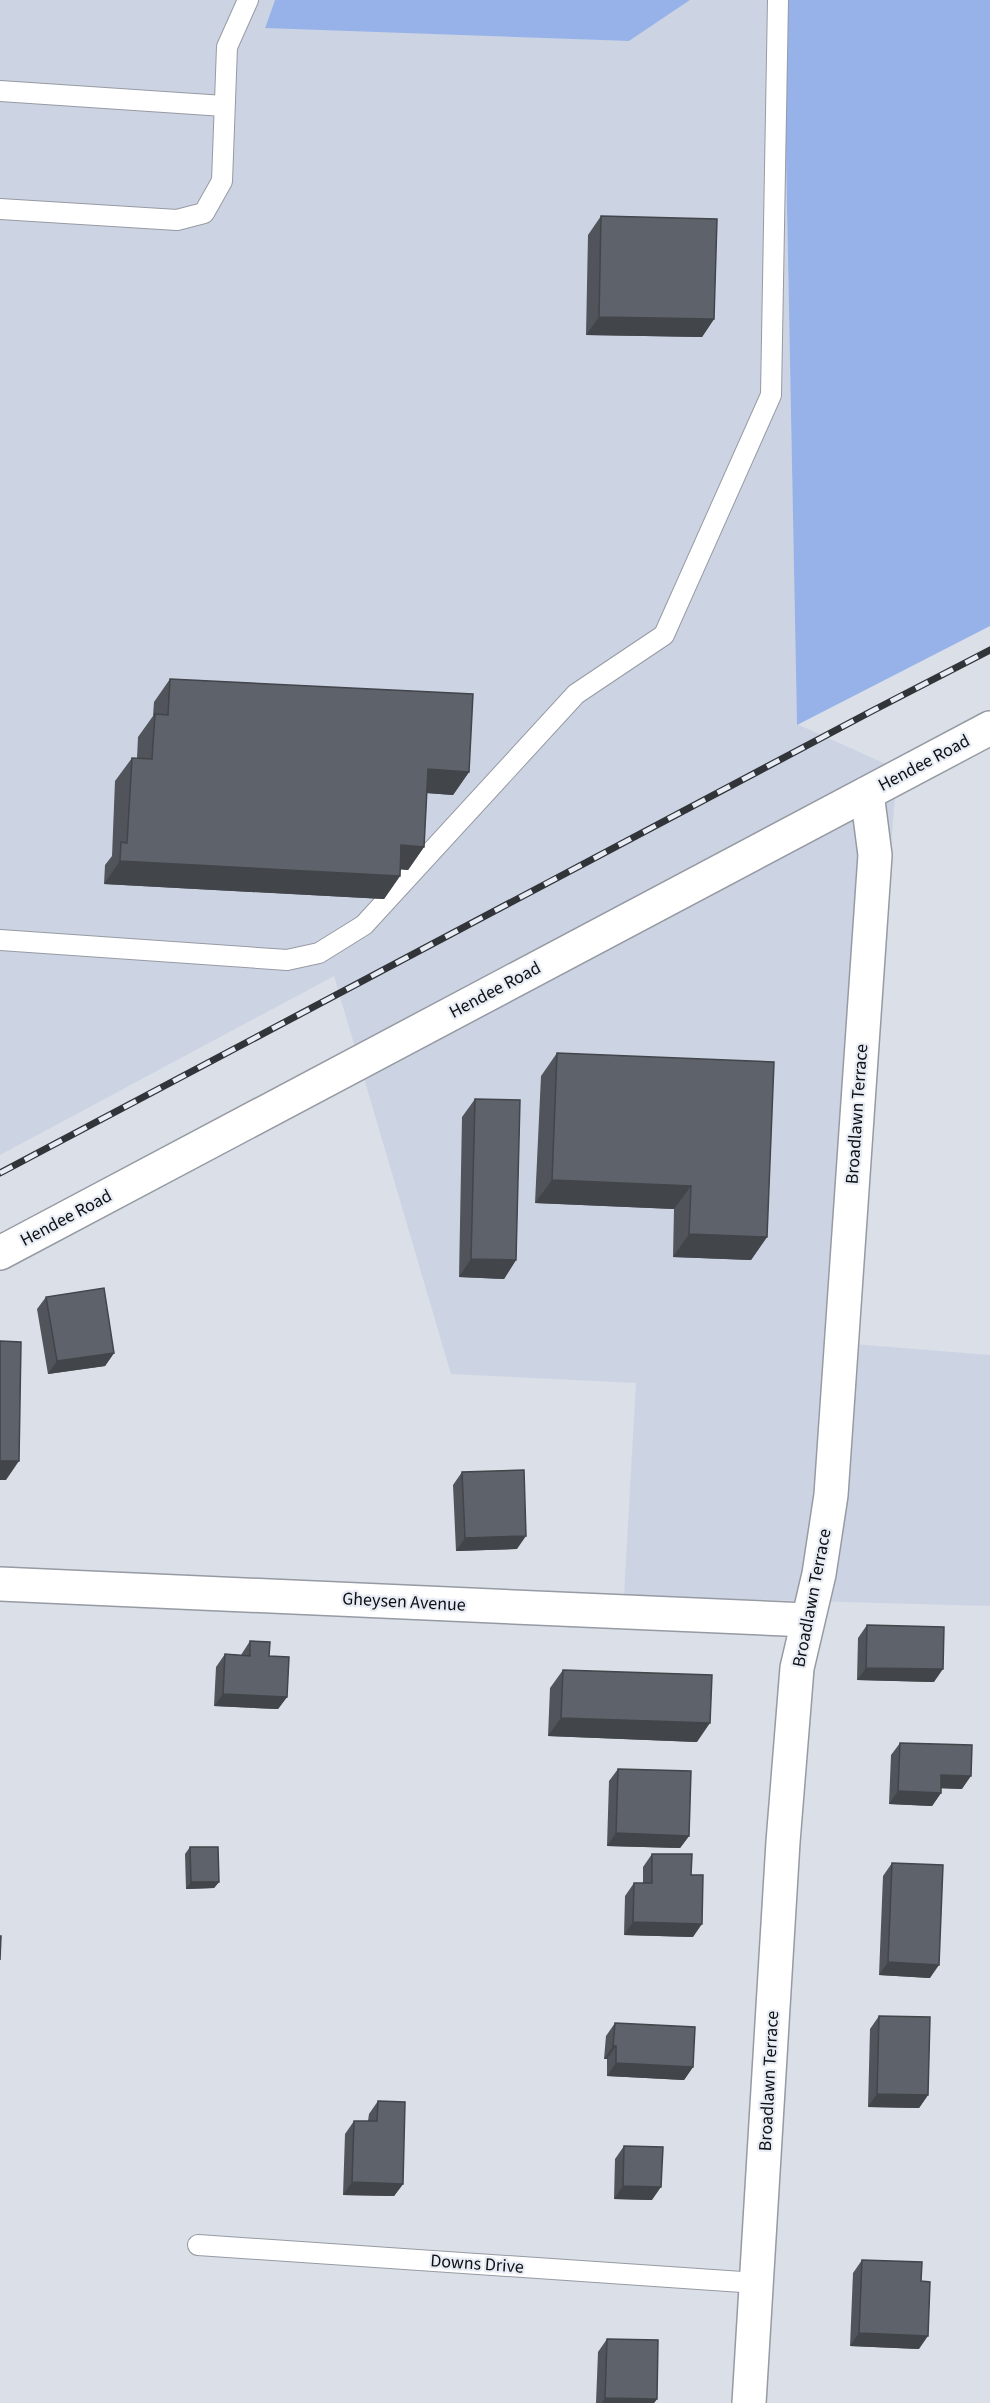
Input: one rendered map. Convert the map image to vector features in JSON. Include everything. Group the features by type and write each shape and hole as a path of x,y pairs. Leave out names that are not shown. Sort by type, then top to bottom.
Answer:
{"street":[{"name":"Hendee Road","path":"0,1253 990,728"},
{"name":"Broadlawn Terrace","path":"749,2403 783,1842 797,1668 819,1574 831,1495 875,855 867,793"},
{"name":"Gheysen Avenue","path":"0,1584 807,1620"}],"lane":[{"path":"0,209 177,220 204,213 222,182 227,47 248,0"},
{"path":"0,940 287,960 319,953 364,925 576,694 664,635 771,395 778,0"},
{"path":"0,91 224,106"},
{"name":"Downs Drive","path":"198,2245 757,2283"}],"shaded area":[{"path":"0,0 275,0 265,27 629,41 690,0 783,0 797,724 897,769 853,1344 990,1355 990,1606 624,1596 636,1383 451,1374 334,976 0,1155"},
{"path":"275,0 690,0 629,41 265,28"},
{"path":"783,0 990,0 990,626 797,725"}],"building":[{"path":"601,216 717,219 714,319 599,317"},
{"path":"170,679 473,694 469,772 428,769 424,847 401,845 400,876 120,861 121,842 127,843 132,758 152,759 155,714 168,715"},
{"path":"557,1053 774,1062 767,1237 689,1234 691,1186 552,1180"},
{"path":"475,1099 520,1100 516,1260 471,1259"},
{"path":"104,1288 114,1353 57,1361 46,1297"},
{"path":"0,1341 21,1342 19,1461 0,1461"},
{"path":"524,1470 526,1536 465,1538 462,1472"},
{"path":"867,1625 944,1627 943,1669 866,1668"},
{"path":"250,1641 270,1642 269,1656 289,1657 287,1697 223,1694 225,1654 250,1656"},
{"path":"563,1670 712,1675 710,1723 561,1718"},
{"path":"900,1743 972,1745 971,1776 941,1775 941,1793 898,1791"},
{"path":"618,1769 691,1771 689,1836 616,1833"},
{"path":"190,1847 218,1847 219,1882 191,1882"},
{"path":"652,1854 692,1854 691,1875 703,1875 702,1924 633,1922 634,1883 652,1883"},
{"path":"892,1863 943,1865 939,1965 888,1962"},
{"path":"879,2016 930,2017 928,2095 877,2094"},
{"path":"615,2023 695,2027 693,2067 616,2063 616,2046 613,2046"},
{"path":"378,2101 405,2102 403,2184 352,2182 354,2121 377,2121"},
{"path":"624,2146 663,2147 661,2187 623,2186"},
{"path":"862,2260 922,2262 921,2281 930,2282 928,2336 859,2333"},
{"path":"607,2339 658,2340 657,2399 605,2398"}],"railway":[{"path":"0,1173 990,650"}]}
